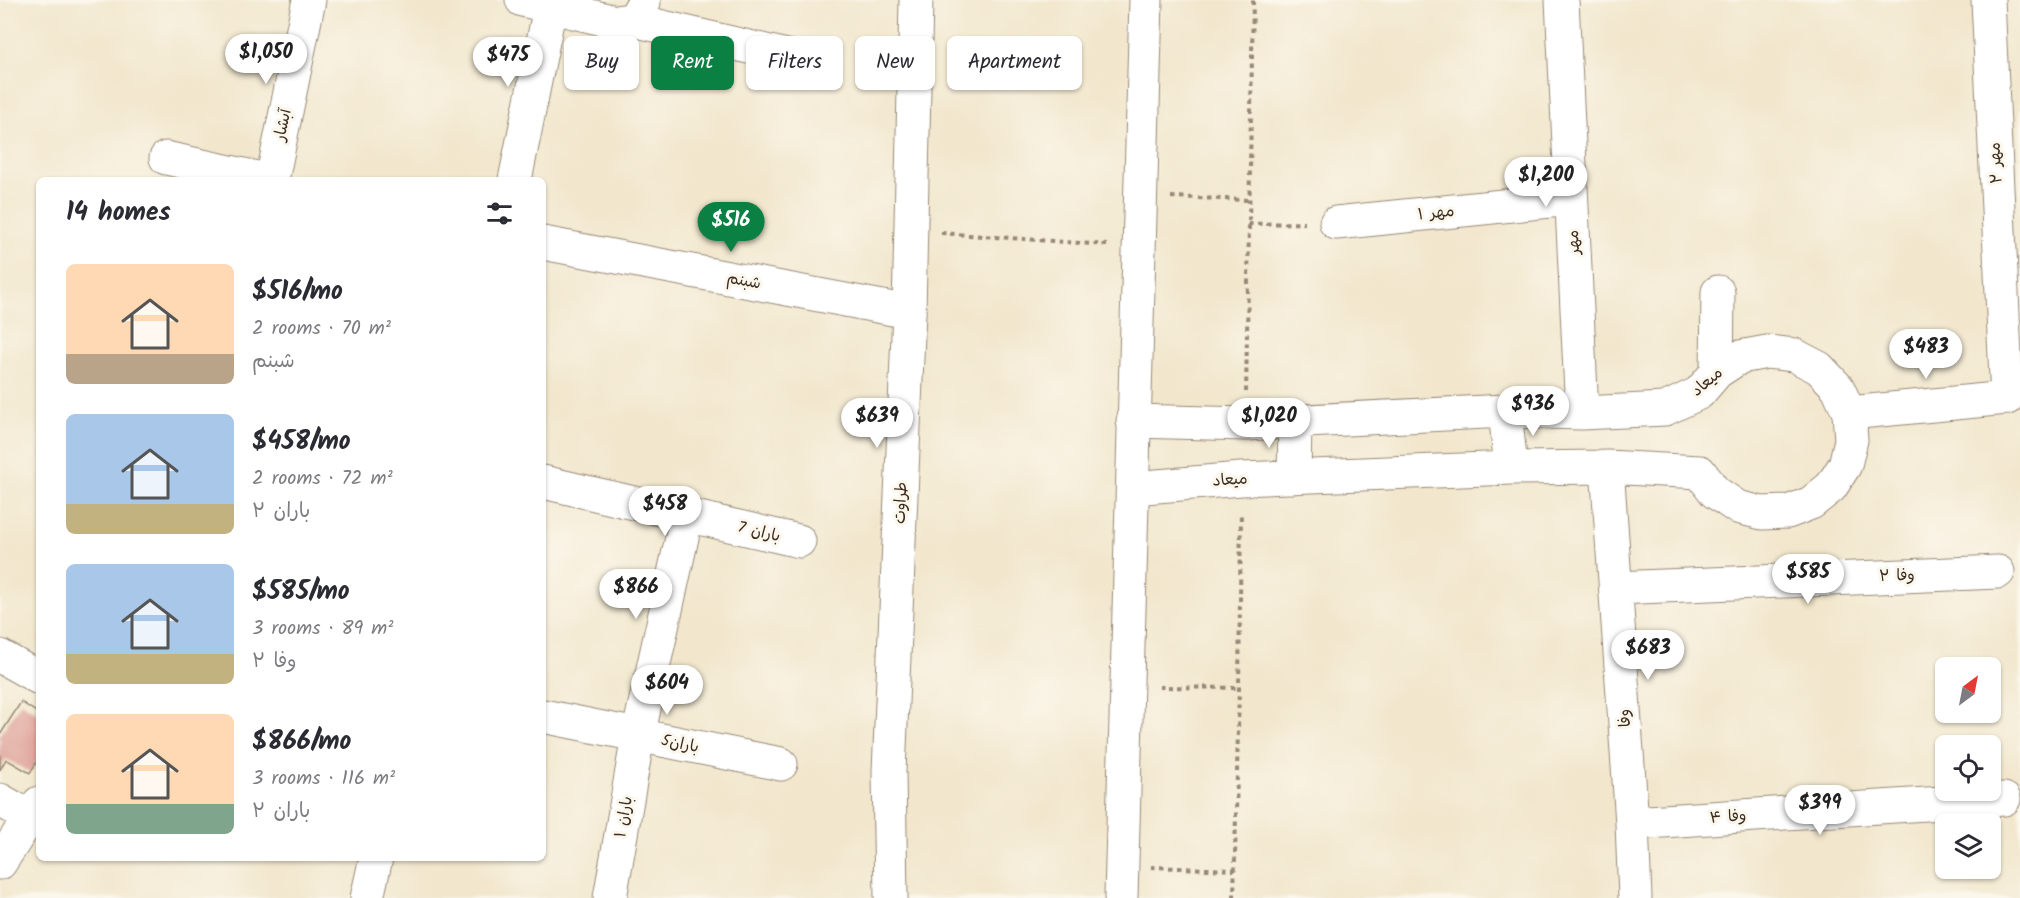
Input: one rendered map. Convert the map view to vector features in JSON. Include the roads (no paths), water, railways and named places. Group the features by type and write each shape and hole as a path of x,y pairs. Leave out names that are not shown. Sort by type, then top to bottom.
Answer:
{"street":[{"name":"آبشار","path":"273,177 309,0"},
{"name":"طراوت","path":"891,898 888,771 909,312 916,0"},
{"path":"1121,898 1146,0"},
{"name":"مهر","path":"1562,0 1582,413"},
{"name":"مهر ۲","path":"1849,413 2007,398 1988,0"},
{"path":"515,177 536,3 616,22 639,10 746,42"},
{"path":"166,158 253,177"},
{"name":"مهر ۱","path":"1336,223 1571,199"},
{"name":"شبنم","path":"546,244 909,312"},
{"path":"1717,372 1718,292"},
{"name":"میعاد","path":"1133,421 1246,424 1505,411 1582,413 1665,409 1699,393 1717,372 1740,357 1767,352 1794,355 1819,368 1838,388 1849,413 1851,440 1845,465 1831,487 1812,503 1788,512 1762,513 1737,507 1716,492 1700,472 1607,467 1511,468 1294,477 1133,488"},
{"path":"1505,411 1511,468"},
{"path":"1294,477 1295,422"},
{"name":"وفا","path":"1607,467 1632,823 1635,898"},
{"name":"باران 7","path":"546,483 799,541"},
{"name":"باران ۱","path":"610,898 638,736 687,515"},
{"name":"وفا ۲","path":"1616,588 1998,572"},
{"path":"0,656 36,676"},
{"name":"باران5","path":"546,717 781,764"},
{"name":"وفا ۴","path":"1632,823 2004,799"},
{"path":"0,800 34,810 0,863"},
{"path":"367,898 375,861"}]}
